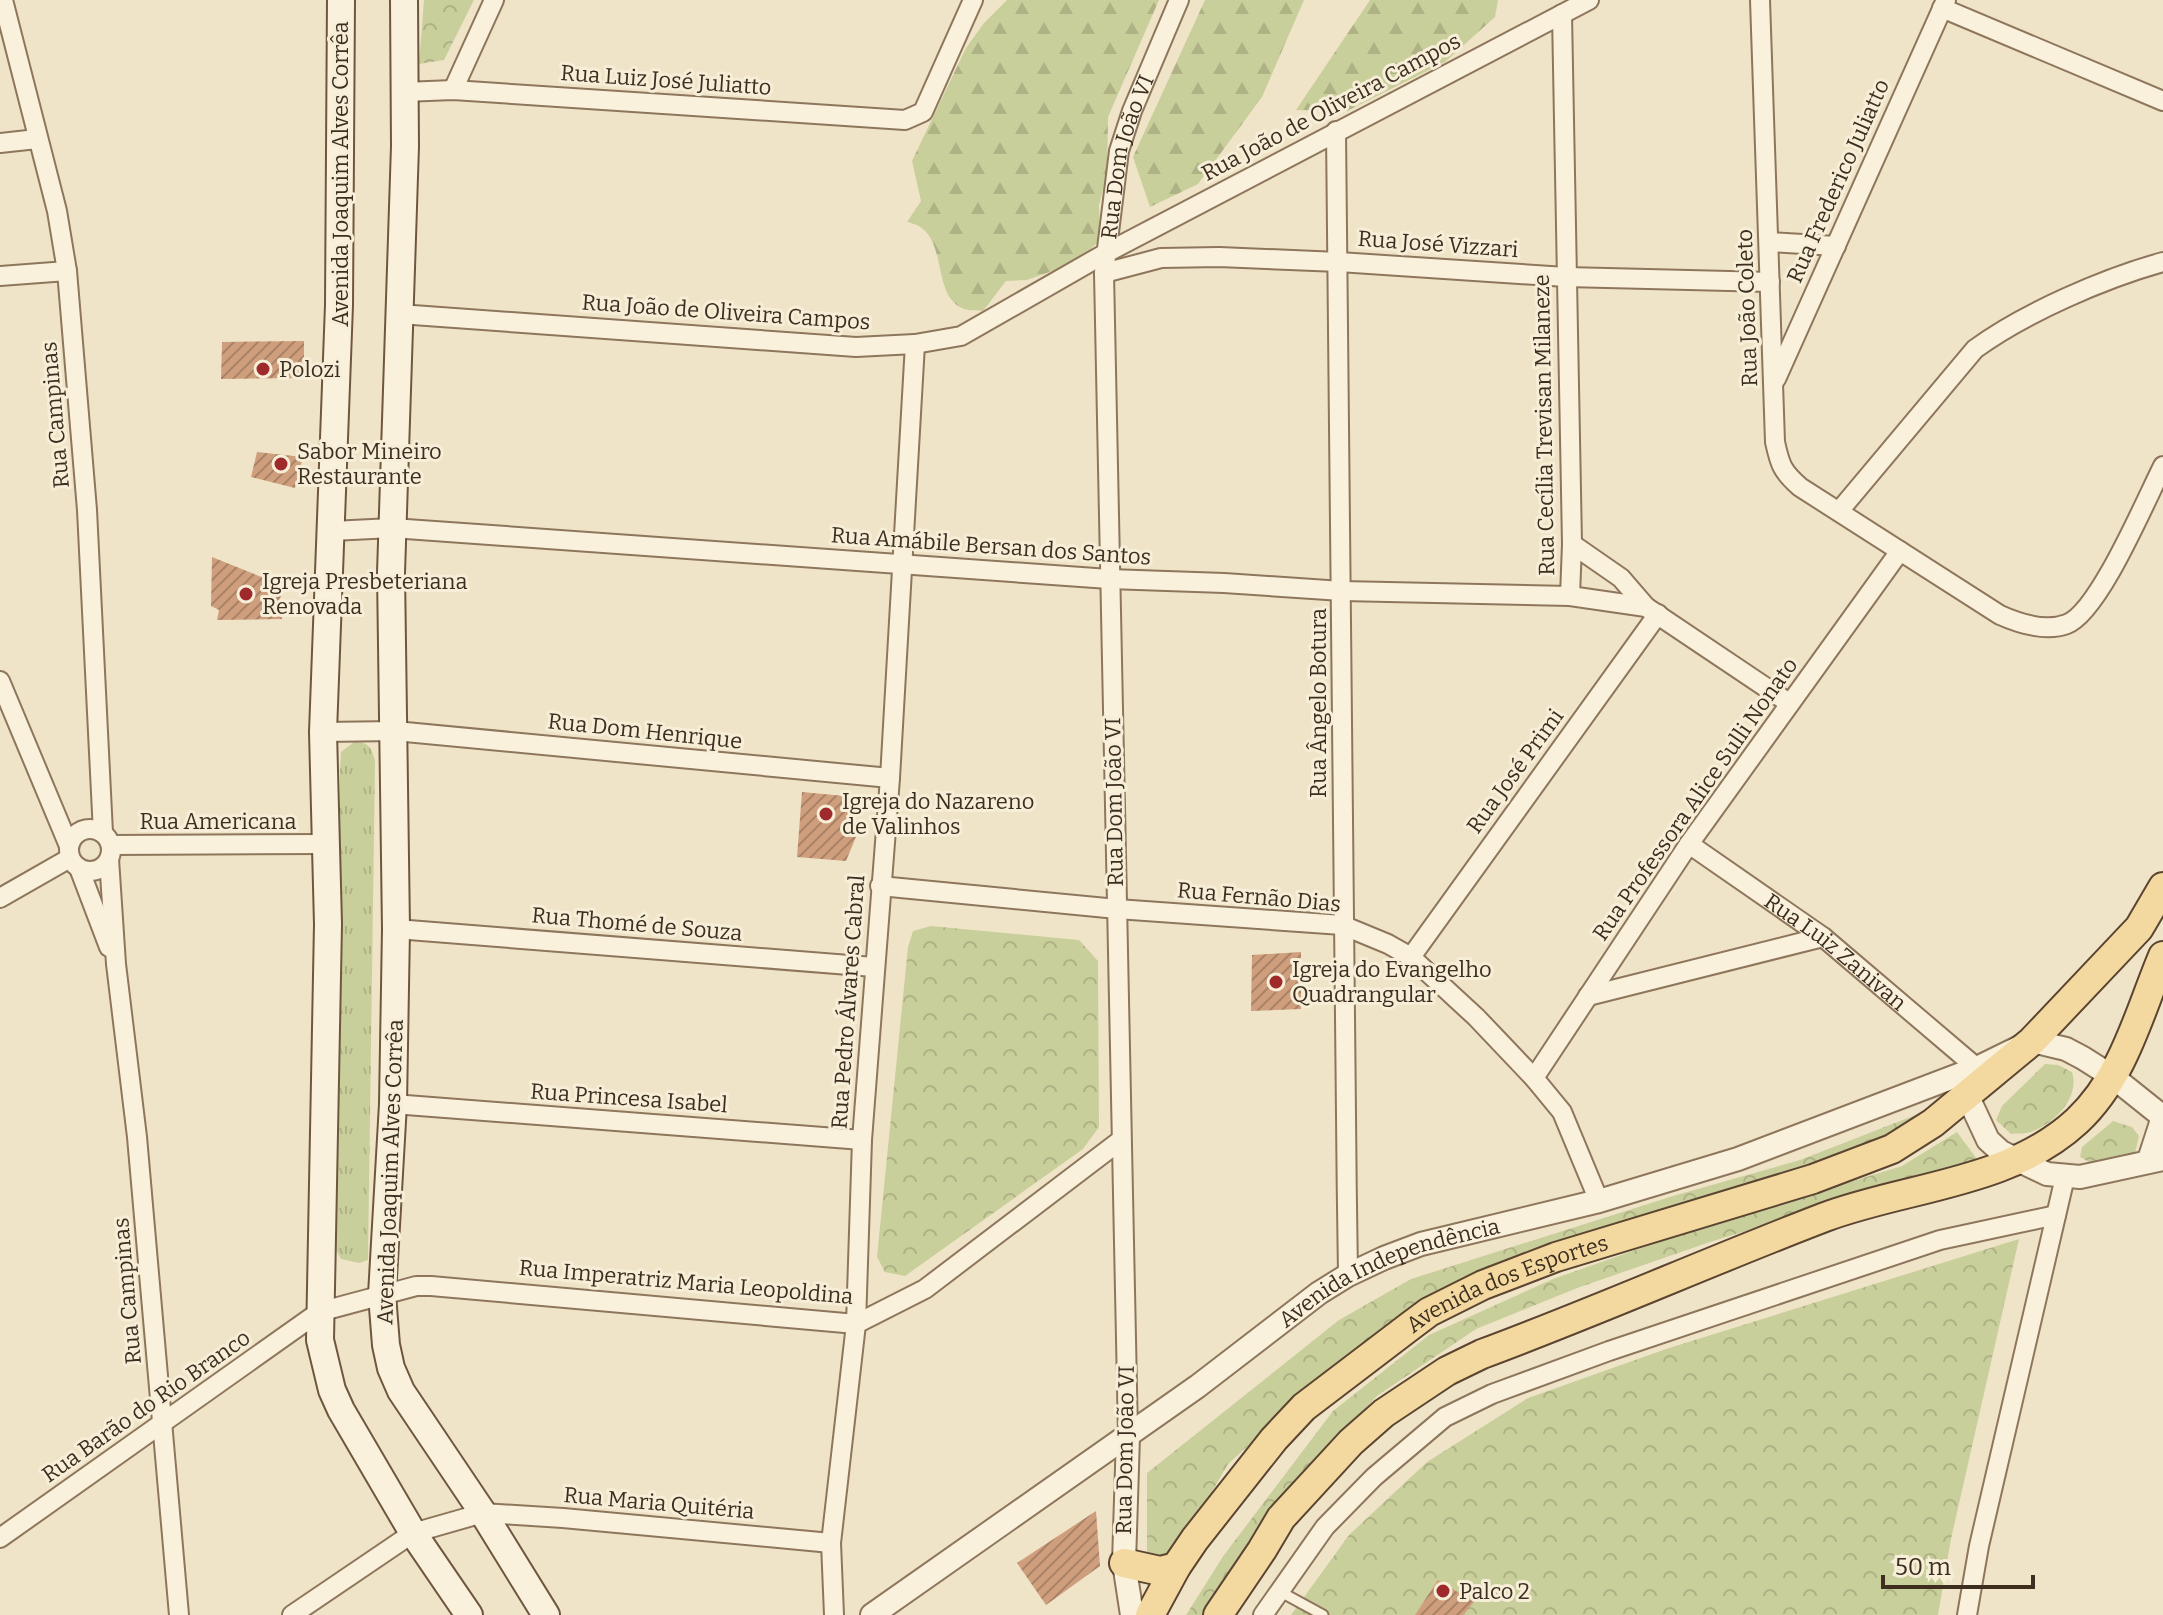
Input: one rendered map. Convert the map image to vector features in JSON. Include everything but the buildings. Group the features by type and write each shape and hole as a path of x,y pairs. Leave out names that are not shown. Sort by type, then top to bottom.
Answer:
{"main road":[{"name":"Avenida Joaquim Alves Corrêa","path":"341,0 339,305 323,732 328,924 320,1340 332,1390 341,1410 413,1533 469,1615"},
{"name":"Avenida Joaquim Alves Corrêa","path":"404,0 391,573 396,929 393,1104 382,1295 386,1345 401,1391 483,1513 546,1615"},
{"name":"Avenida dos Esportes","path":"1150,1615 1176,1567 1242,1477 1304,1407 1429,1312 1483,1285 1556,1257 1813,1179 1892,1149 1933,1123 2032,1041 2139,928 2163,887"},
{"path":"1218,1615 1281,1518 1307,1488 1384,1413 1447,1371 1482,1354 1828,1216 1990,1172 2053,1138 2077,1121 2113,1077 2163,956"},
{"path":"1124,1563 1160,1571 1176,1567"}],"street":[{"name":"Rua Campinas","path":"3,0 57,211 67,271 87,510 116,964 137,1137 179,1615"},
{"path":"453,90 494,0"},
{"name":"Rua Luiz José Juliatto","path":"404,92 453,90 905,120 923,112 973,0"},
{"name":"Rua Dom João VI","path":"1132,1615 1124,1563 1128,1436 1104,273 1119,151 1132,111 1179,0"},
{"name":"Rua João de Oliveira Campos","path":"399,314 856,347 915,344 961,336 1106,253 1589,0"},
{"name":"Rua João Coleto","path":"1760,0 1775,442 1780,465 1800,487 2000,615 2037,625 2066,624 2088,607 2103,585 2163,466"},
{"path":"1944,4 2163,101"},
{"name":"Rua Frederico Juliatto","path":"1775,382 1944,4"},
{"name":"Rua Cecília Trevisan Milaneze","path":"1562,14 1572,544 1570,596"},
{"name":"Rua Ângelo Botura","path":"1336,131 1348,1275"},
{"path":"0,143 37,139"},
{"path":"1769,242 1836,246"},
{"name":"Rua José Vizzari","path":"1104,273 1161,258 1339,262 1566,277 1770,282"},
{"path":"1840,510 1975,349 1995,335 2066,299 2134,270 2163,262"},
{"path":"0,276 67,271"},
{"name":"Rua Pedro Álvares Cabral","path":"834,1615 831,1543 856,1324 862,1140 890,778 915,344"},
{"name":"Rua Amábile Bersan dos Santos","path":"332,531 392,528 1109,579 1342,591 1570,596 1652,611"},
{"path":"1572,544 1621,578 1652,611 1789,703"},
{"name":"Rua Professora Alice Sulli Nonato","path":"1534,1078 1689,844 1900,551"},
{"name":"Rua José Primi","path":"1411,957 1652,611"},
{"name":"Rua Campinas","path":"0,681 116,964"},
{"path":"323,732 395,731"},
{"name":"Rua Dom Henrique","path":"395,731 890,778"},
{"path":"90,828 107,846 99,869 92,871 72,857 72,838 83,829 90,828"},
{"name":"Rua Americana","path":"107,846 325,844"},
{"name":"Rua Luiz Zanivan","path":"1689,844 1823,937 1977,1068"},
{"path":"0,898 72,857"},
{"name":"Rua Fernão Dias","path":"880,886 1117,909 1342,925 1388,944 1411,957 1476,1017 1562,1112 1599,1201"},
{"name":"Rua Thomé de Souza","path":"396,929 874,967"},
{"path":"1588,996 1823,937"},
{"path":"2032,1041 2066,1049 2113,1077 2163,1117 2156,1159 2113,1171 2065,1177 2047,1174 2001,1152 1988,1140 1967,1095 1977,1068 2032,1041"},
{"name":"Avenida Independência","path":"872,1615 1198,1386 1319,1293 1348,1275 1421,1244 1599,1201 1738,1159 1977,1068"},
{"name":"Rua Princesa Isabel","path":"393,1104 862,1140"},
{"name":"Rua Imperatriz Maria Leopoldina","path":"319,1312 416,1286 467,1287 856,1324 925,1289 1121,1140"},
{"path":"1967,1615 1979,1546 2065,1177"},
{"path":"1263,1615 1325,1527 1374,1477 1445,1417 1480,1400 1609,1351 1940,1240 2056,1215"},
{"name":"Rua Barão do Rio Branco","path":"0,1538 319,1312"},
{"name":"Rua Maria Quitéria","path":"292,1615 413,1533 483,1513 831,1543"}],"lane":[{"path":"1279,1591 1323,1615"}],"green space":[{"path":"424,0 474,0 444,60 419,64"},
{"path":"1007,0 1159,0 1108,117 1107,174 1099,205 1100,240 1077,262 1027,280 1006,281 983,311 968,310 953,302 946,291 930,237 921,227 907,222 921,201 912,161 966,48 984,23"},
{"path":"1205,0 1304,0 1262,97 1198,184 1150,207 1133,157"},
{"path":"1370,0 1498,0 1495,17 1445,62 1347,111 1296,110"},
{"path":"354,742 369,746 375,761 368,1260 359,1263 341,1259 336,1250 340,770 341,752"},
{"path":"931,926 1079,940 1098,961 1099,1127 1083,1149 905,1276 885,1272 877,1257 908,947 913,931"},
{"path":"2045,1064 2058,1065 2072,1072 2074,1082 2069,1100 2057,1116 2040,1128 2029,1133 2011,1134 1996,1120 2002,1106"},
{"path":"1936,1107 1889,1140 1484,1271 1289,1409 1228,1464 1173,1559 1147,1558 1147,1473 1339,1320 1411,1279 1673,1196 1800,1160"},
{"path":"2113,1121 2132,1127 2139,1136 2135,1153 2091,1163 2080,1157 2082,1147"},
{"path":"1957,1132 1985,1170 1830,1205 1710,1242 1580,1287 1476,1329 1377,1396 1291,1487 1236,1564 1207,1615 1186,1615 1224,1555 1333,1411 1429,1335 1553,1279 1701,1227 1902,1166"},
{"path":"2019,1239 1951,1539 1938,1615 1291,1615 1349,1535 1427,1462 1528,1398 1666,1349"}],"place":[{"name":"Polozi","path":"263,369"},
{"name":"Sabor Mineiro Restaurante","path":"281,464"},
{"name":"Igreja Presbeteriana Renovada","path":"246,594"},
{"name":"Igreja do Nazareno de Valinhos","path":"826,814"},
{"name":"Igreja do Evangelho Quadrangular","path":"1276,982"},
{"name":"Palco 2","path":"1443,1591"}]}
